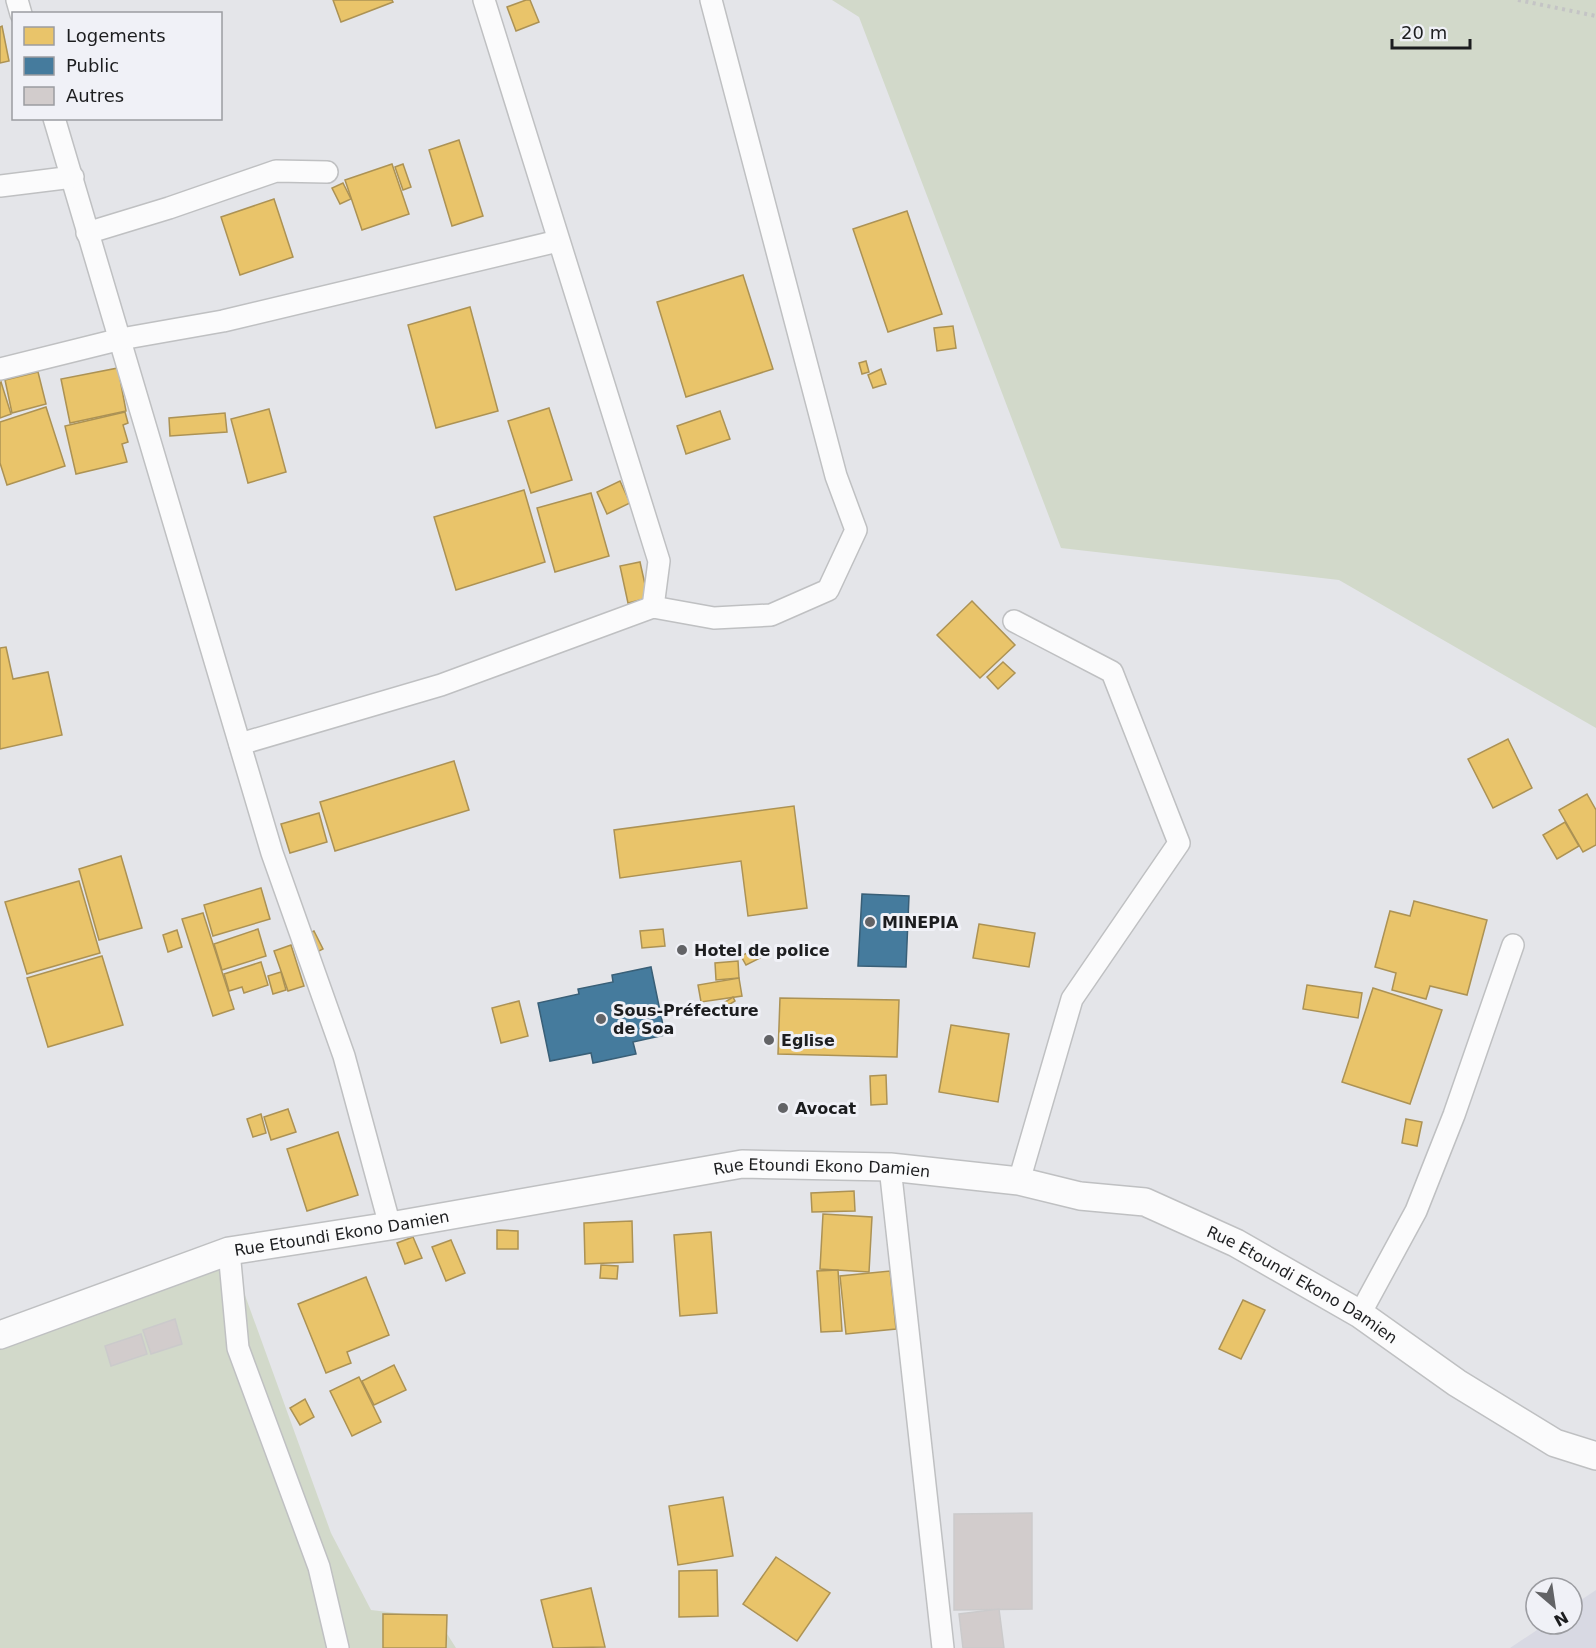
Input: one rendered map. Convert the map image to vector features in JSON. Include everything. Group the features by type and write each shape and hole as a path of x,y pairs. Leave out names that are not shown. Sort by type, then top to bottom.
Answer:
{"street":[{"path":"484,0 659,561 653,607"},
{"path":"240,744 441,685 653,607 714,618 771,615 828,590 856,530 836,476 711,0"},
{"path":"55,120 272,853 344,1056 390,1226"},
{"path":"87,233 169,208 276,171 327,172"},
{"path":"0,186 73,177"},
{"path":"0,369 121,339 223,321 558,241"},
{"path":"1014,621 1112,672 1179,843 1072,999 1019,1181"},
{"path":"1360,1314 1416,1211 1454,1115 1513,945"},
{"name":"Rue Etoundi Ekono Damien","path":"0,1335 229,1251 390,1226 742,1164 890,1167 1019,1181 1080,1196 1145,1202 1236,1243 1360,1314 1457,1383 1555,1443 1596,1455"},
{"path":"890,1167 943,1648"},
{"path":"229,1251 238,1348 319,1567 338,1648"}],"path":[{"path":"1518,0 1596,16"}],"shaded area":[{"path":"1596,1590 1596,1648 1510,1648 1528,1636 1584,1636 1584,1598"}],"green space":[{"path":"832,0 1596,0 1596,728 1339,580 1061,548 859,17"},
{"path":"229,1251 331,1533 371,1610 437,1618 456,1648 0,1648 0,1335"}],"building: Logements":[{"path":"333,0 392,0 393,2 341,22"},
{"path":"530,0 539,22 516,31 507,7"},
{"path":"2,26 9,61 0,63 0,27"},
{"path":"459,140 483,216 452,226 429,150"},
{"path":"392,164 409,214 362,230 345,180"},
{"path":"403,164 411,187 403,190 395,167"},
{"path":"343,183 351,199 340,204 332,188"},
{"path":"274,199 293,257 240,275 221,217"},
{"path":"907,211 942,314 888,332 853,229"},
{"path":"743,275 773,369 686,397 657,302"},
{"path":"470,307 498,411 436,428 408,325"},
{"path":"953,326 956,348 937,351 934,328"},
{"path":"866,361 869,372 862,374 859,363"},
{"path":"118,368 126,411 70,423 61,379"},
{"path":"881,369 886,384 873,388 868,375"},
{"path":"38,372 46,404 12,413 5,380"},
{"path":"0,383 11,414 0,418"},
{"path":"46,407 65,466 7,485 0,463 0,422"},
{"path":"549,408 572,480 531,493 508,421"},
{"path":"269,409 286,472 248,483 231,419"},
{"path":"720,411 730,439 686,454 677,426"},
{"path":"125,412 128,423 123,425 128,442 122,444 127,462 76,474 65,426"},
{"path":"225,413 227,432 170,436 169,418"},
{"path":"620,481 630,503 607,514 597,492"},
{"path":"524,490 545,562 456,590 434,517"},
{"path":"591,493 609,556 555,572 537,508"},
{"path":"640,562 648,598 628,603 620,566"},
{"path":"972,601 1015,645 980,678 937,635"},
{"path":"6,647 13,679 48,672 62,735 0,749 0,648"},
{"path":"1003,662 1015,673 998,689 987,677"},
{"path":"1508,739 1532,788 1493,808 1468,759"},
{"path":"454,761 469,810 335,851 320,802"},
{"path":"1587,794 1596,810 1596,845 1583,852 1559,810"},
{"path":"794,806 807,908 748,916 741,861 620,878 614,830"},
{"path":"319,813 327,842 290,853 281,824"},
{"path":"1565,822 1579,846 1557,859 1543,835"},
{"path":"121,856 142,928 99,940 79,869"},
{"path":"79,881 100,953 27,974 5,902"},
{"path":"261,888 270,919 213,936 204,905"},
{"path":"1414,901 1487,920 1467,995 1430,986 1426,999 1392,990 1396,973 1375,967 1390,911 1410,916"},
{"path":"203,913 234,1009 213,1016 182,919"},
{"path":"979,924 1035,933 1029,967 973,958"},
{"path":"258,929 266,956 222,970 214,944"},
{"path":"663,929 665,946 642,948 640,931"},
{"path":"177,930 182,947 168,952 163,935"},
{"path":"314,931 323,949 313,954 303,936"},
{"path":"291,945 304,986 288,991 274,951"},
{"path":"761,946 766,955 746,965 741,956"},
{"path":"102,956 123,1025 48,1047 27,978"},
{"path":"738,961 739,978 716,980 715,963"},
{"path":"261,962 268,985 244,993 242,987 229,991 224,974"},
{"path":"281,972 286,990 273,994 268,976"},
{"path":"739,978 742,996 701,1002 698,985"},
{"path":"1307,985 1362,993 1358,1018 1303,1009"},
{"path":"1373,988 1442,1010 1410,1104 1342,1082"},
{"path":"733,997 735,1001 719,1011 717,1007"},
{"path":"780,998 899,1000 897,1057 778,1054"},
{"path":"519,1001 528,1036 501,1043 492,1008"},
{"path":"951,1025 1009,1034 998,1102 939,1092"},
{"path":"886,1075 887,1104 871,1105 870,1076"},
{"path":"288,1109 296,1132 271,1140 264,1117"},
{"path":"261,1114 266,1133 253,1137 247,1119"},
{"path":"1406,1119 1422,1122 1417,1146 1402,1143"},
{"path":"338,1132 358,1195 307,1211 287,1149"},
{"path":"854,1191 855,1211 812,1212 811,1193"},
{"path":"823,1214 872,1217 869,1272 820,1269"},
{"path":"632,1221 633,1262 585,1264 584,1223"},
{"path":"497,1230 518,1231 518,1249 497,1249"},
{"path":"711,1232 717,1313 680,1316 674,1235"},
{"path":"413,1237 422,1258 405,1264 397,1243"},
{"path":"451,1240 465,1273 446,1281 432,1247"},
{"path":"601,1265 618,1266 617,1279 600,1278"},
{"path":"838,1270 842,1331 821,1332 817,1271"},
{"path":"890,1271 896,1329 846,1334 840,1276"},
{"path":"366,1277 389,1335 347,1352 351,1363 326,1373 298,1304"},
{"path":"1243,1300 1265,1310 1241,1359 1219,1349"},
{"path":"394,1365 406,1390 374,1405 362,1381"},
{"path":"359,1377 381,1422 352,1436 330,1391"},
{"path":"305,1399 314,1417 300,1425 290,1408"},
{"path":"723,1497 733,1556 678,1565 669,1506"},
{"path":"776,1557 830,1593 797,1641 743,1604"},
{"path":"717,1570 718,1616 679,1617 679,1571"},
{"path":"591,1588 605,1647 553,1648 541,1600"},
{"path":"383,1614 447,1615 446,1648 383,1648"}],"building: Public":[{"path":"862,894 909,896 906,967 858,966"},
{"name":"Sous-Préfecture de Soa","path":"651,967 665,1035 633,1042 636,1054 593,1063 591,1053 550,1061 538,1003 579,994 578,989 613,982 612,975"}],"building: Autres":[{"path":"175,1319 182,1344 151,1354 143,1330"},
{"path":"141,1334 147,1354 111,1366 105,1346"},
{"path":"1032,1513 1032,1609 954,1610 954,1514"},
{"path":"999,1609 1004,1648 963,1648 959,1614"}],"place":[{"name":"MINEPIA","path":"870,922"},
{"name":"Hotel de police","path":"682,950"},
{"name":"Sous-Préfecture de Soa","path":"601,1019"},
{"name":"Eglise","path":"769,1040"},
{"name":"Avocat","path":"783,1108"}]}
